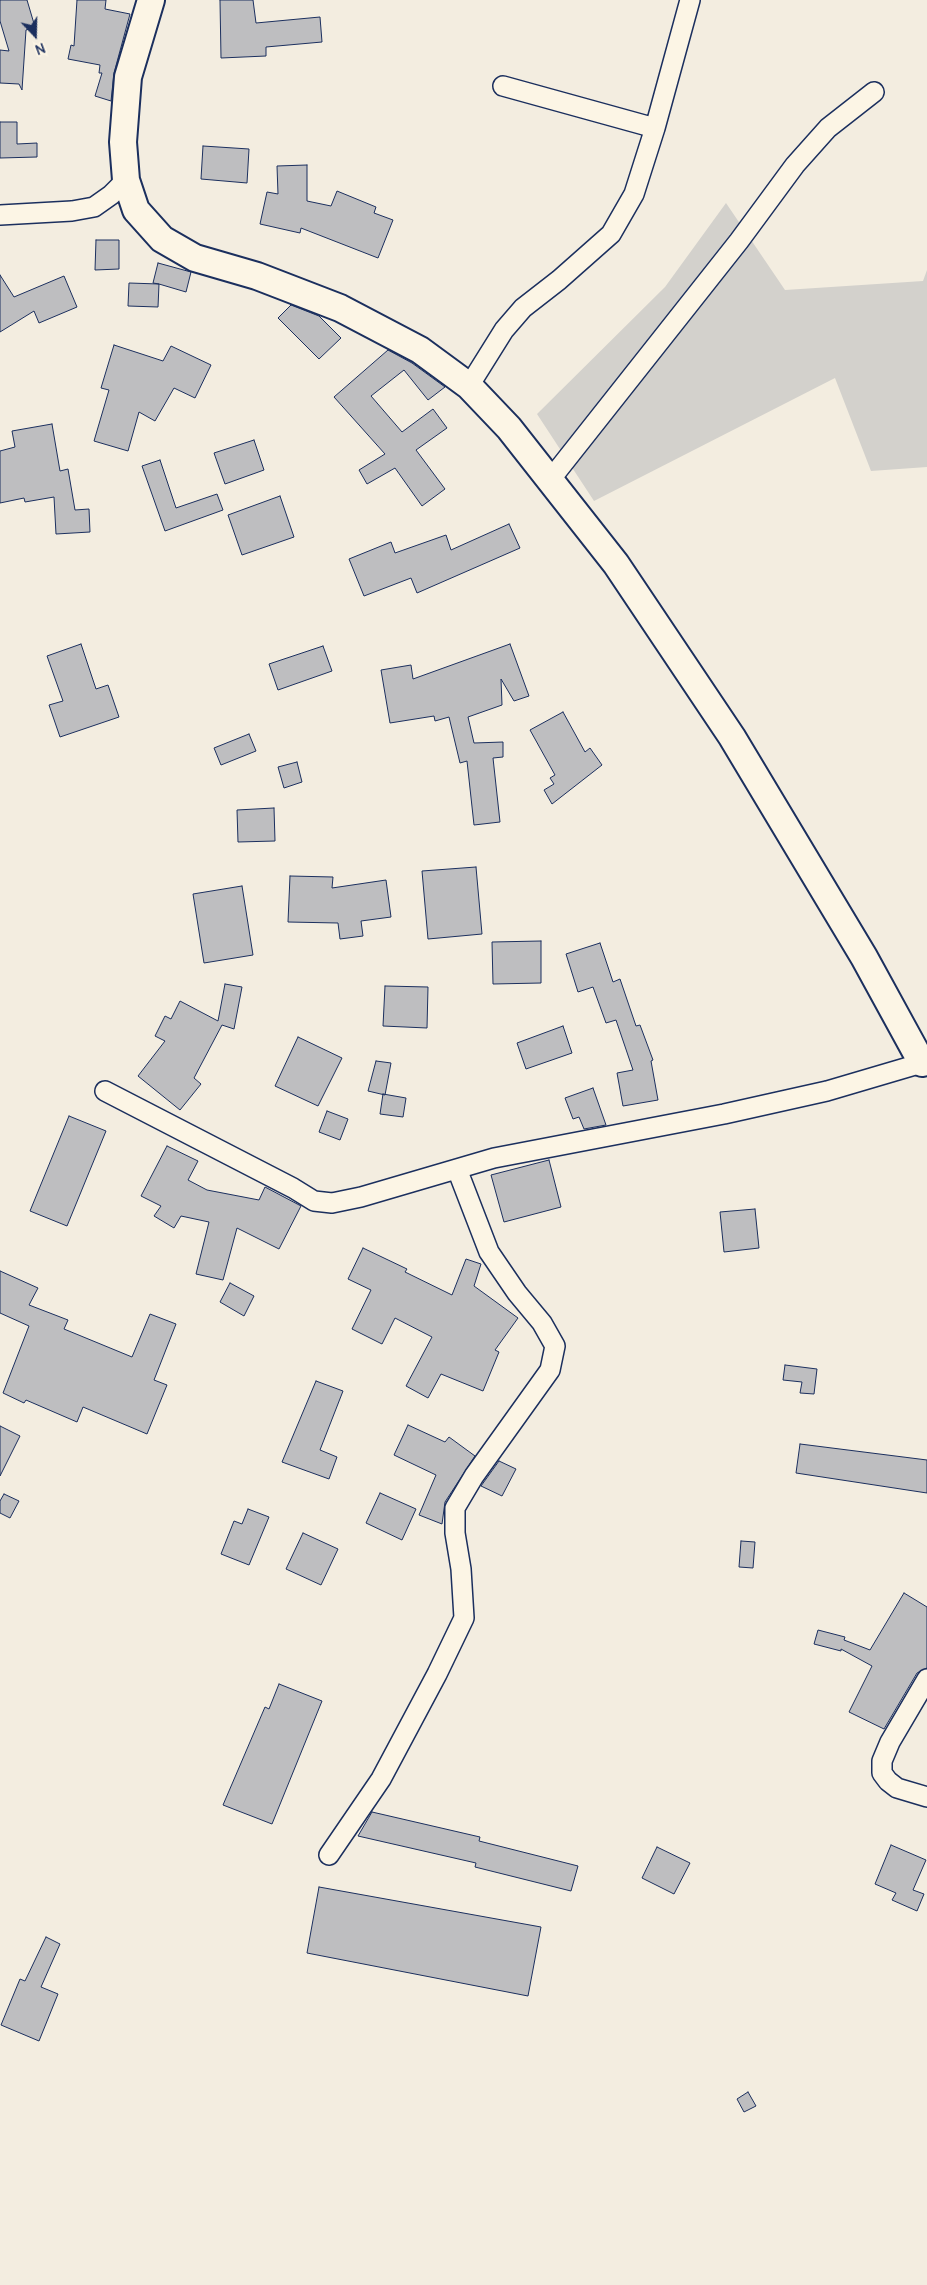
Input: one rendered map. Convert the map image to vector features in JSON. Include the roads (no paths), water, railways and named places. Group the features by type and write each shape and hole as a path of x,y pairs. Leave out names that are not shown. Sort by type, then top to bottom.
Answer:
{"street":[{"path":"105,1091 293,1188 314,1201 332,1203 361,1197 494,1158 724,1114 827,1091 924,1063 864,957 732,737 616,564 508,428 469,386 420,350 340,308 257,276 195,258 162,239 136,210 126,180 123,142 128,77 151,0"},
{"path":"469,386 504,330 523,308 559,280 611,234 634,194 655,128 690,0"},
{"path":"502,86 655,128"},
{"path":"550,480 739,240 795,165 828,128 874,92"},
{"path":"0,215 72,211 94,207 111,195 126,180"},
{"path":"329,1855 381,1778 437,1674 464,1618 462,1568 455,1532 455,1508 474,1476 550,1370 555,1346 542,1323 517,1293 489,1252 457,1169"},
{"path":"927,1679 890,1742 882,1761 882,1773 888,1781 897,1788 927,1797"}]}
